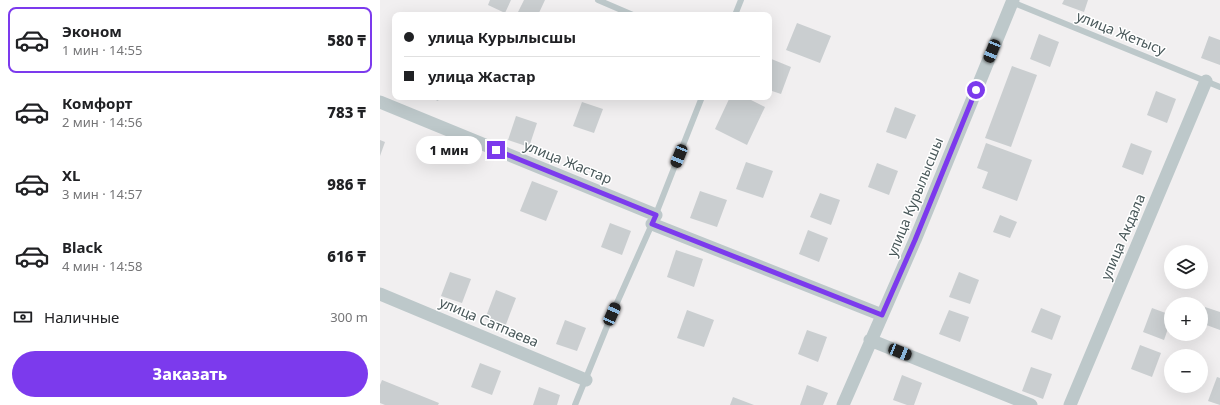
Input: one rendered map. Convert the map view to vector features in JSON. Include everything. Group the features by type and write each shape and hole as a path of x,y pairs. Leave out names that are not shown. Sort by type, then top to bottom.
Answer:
{"street":[{"name":"улица Курылысшы","path":"843,405 870,340 915,240 1012,1"},
{"name":"улица Акдала","path":"1070,405 1206,81"},
{"name":"улица Жастар","path":"380,102 882,315"},
{"name":"улица Сатпаева","path":"380,294 586,380"},
{"path":"870,340 1032,405"}],"lane":[{"path":"598,0 626,12"},
{"path":"736,12 740,0"},
{"name":"улица Жетысу","path":"1012,1 1220,87"},
{"path":"575,405 654,219 701,100"}],"building":[{"path":"490,0 511,0 505,12 488,5"},
{"path":"524,0 545,0 539,12 518,12"},
{"path":"1064,0 1088,0 1084,12 1062,4"},
{"path":"797,23 831,36 820,63 786,50"},
{"path":"1039,34 1059,42 1050,67 1030,59"},
{"path":"1209,36 1220,40 1220,65 1201,58"},
{"path":"772,59 791,67 781,94 772,91"},
{"path":"1012,66 1037,75 1011,147 985,138"},
{"path":"1156,91 1176,99 1167,123 1147,115"},
{"path":"729,100 751,100 765,107 747,145 715,129"},
{"path":"582,102 603,109 594,133 573,126"},
{"path":"895,107 916,115 906,139 886,132"},
{"path":"516,116 537,123 529,147 508,140"},
{"path":"380,140 385,142 380,156"},
{"path":"986,143 1032,160 1017,201 982,188 988,172 977,168"},
{"path":"1131,143 1152,151 1143,175 1122,167"},
{"path":"746,162 773,171 763,198 736,189"},
{"path":"877,163 898,171 889,195 868,187"},
{"path":"532,181 558,191 546,221 520,211"},
{"path":"700,191 727,200 717,227 690,218"},
{"path":"820,193 840,200 831,225 810,217"},
{"path":"1000,215 1017,222 1010,238 993,232"},
{"path":"610,223 631,231 622,255 601,247"},
{"path":"808,230 828,238 819,262 799,254"},
{"path":"676,250 703,259 694,287 667,277"},
{"path":"450,272 471,279 462,303 441,296"},
{"path":"959,272 979,280 970,304 949,297"},
{"path":"496,290 516,298 505,327 485,319"},
{"path":"1041,308 1061,316 1052,340 1031,332"},
{"path":"1152,308 1164,312 1164,340 1143,332"},
{"path":"1208,308 1220,312 1220,330 1208,326"},
{"path":"687,310 714,320 704,347 677,338"},
{"path":"949,310 969,317 960,342 939,334"},
{"path":"565,320 586,328 577,351 556,344"},
{"path":"807,330 827,337 818,362 798,354"},
{"path":"1140,345 1161,353 1152,377 1131,369"},
{"path":"480,363 501,371 492,395 471,387"},
{"path":"1031,367 1052,374 1043,399 1022,391"},
{"path":"902,375 922,383 914,405 907,405 893,400"},
{"path":"1217,377 1220,378 1220,405 1208,401"},
{"path":"382,380 439,403 438,405 385,405 380,403 380,385"},
{"path":"807,385 828,393 823,405 800,405"},
{"path":"539,387 560,395 557,405 533,405"},
{"path":"733,397 754,405 730,405"}],"route":[{"path":"496,150 656,215 652,224 882,315 915,240 976,90"}]}
